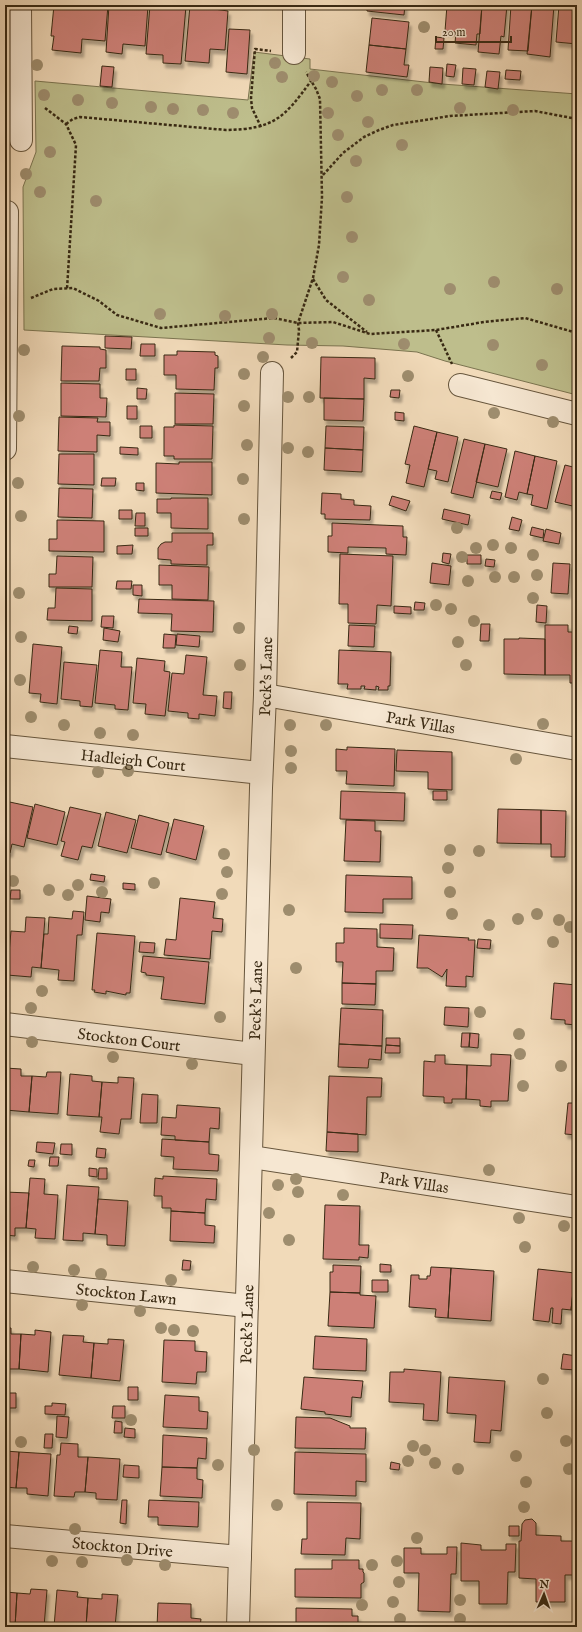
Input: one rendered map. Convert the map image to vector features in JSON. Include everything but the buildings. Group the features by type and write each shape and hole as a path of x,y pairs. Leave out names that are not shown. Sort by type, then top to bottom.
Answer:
{"street":[{"path":"20,5 21,140"},
{"path":"294,5 294,53"},
{"path":"5,448 7,212"},
{"name":"Peck's Lane","path":"238,1627 252,1157 253,1054 265,695 272,373"},
{"path":"456,375 577,414"},
{"name":"Park Villas","path":"265,695 577,749"},
{"name":"Hadleigh Court","path":"5,746 262,773"},
{"name":"Stockton Court","path":"5,1024 253,1054"},
{"name":"Park Villas","path":"252,1157 577,1207"},
{"name":"Stockton Lawn","path":"5,1281 247,1306"},
{"name":"Stockton Drive","path":"5,1536 240,1557"}],"path":[{"path":"261,126 252,108 251,98 255,49 294,53 320,99 322,175 321,220 313,278 298,323 299,330 297,352 272,373"},
{"path":"66,124 73,119 80,117 226,130 247,130 261,126 282,116 292,108 311,81"},
{"path":"21,90 66,124 76,145 67,289"},
{"path":"322,175 342,153 364,137 393,125 450,116 535,111 577,119"},
{"path":"313,278 326,300 370,334"},
{"path":"6,307 53,290 73,288 99,301 117,315 161,328 274,318 298,323 333,322 370,334 436,330 484,322 525,318 577,333"},
{"path":"436,330 456,375"}],"green space":[{"path":"254,52 310,59 310,69 442,84 577,94 577,395 445,361 417,352 343,346 287,345 24,330 23,187 36,152 35,81 248,100"}]}
